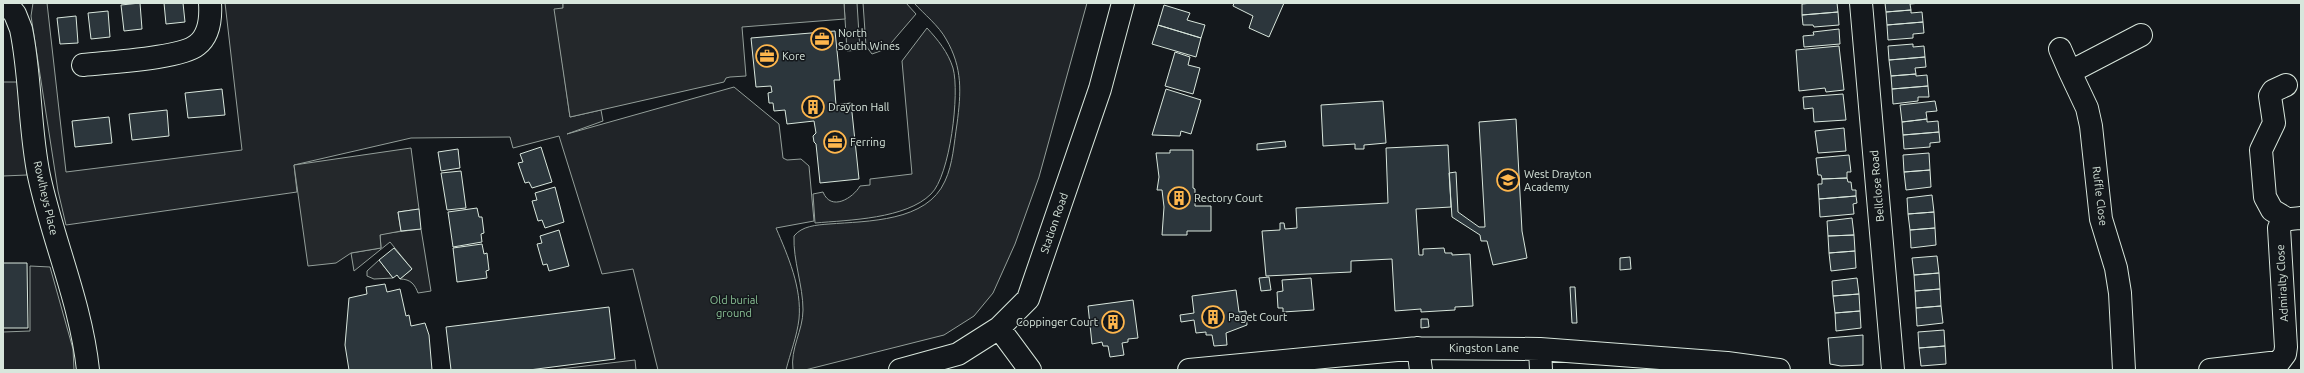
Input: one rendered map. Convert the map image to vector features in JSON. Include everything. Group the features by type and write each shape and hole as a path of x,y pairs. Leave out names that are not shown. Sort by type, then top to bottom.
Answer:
{"street":[{"name":"Rowlheys Place","path":"6,3 15,14 24,45 39,176 75,302 84,341 88,370"},
{"path":"82,65 173,54 190,50 201,42 209,28 210,3"},
{"name":"Station Road","path":"900,370 958,354 999,328 1028,298 1100,89 1123,3"},
{"name":"Bellclose Road","path":"1861,3 1893,370"},
{"path":"2070,72 2141,35"},
{"name":"Ruffle Close","path":"2060,49 2087,108 2092,132 2101,219 2116,268 2120,293 2124,370"},
{"path":"2286,85 2270,96 2274,123 2261,150 2265,197 2270,207 2286,220"},
{"name":"Admiralty Close","path":"2210,370 2279,362 2285,354 2286,220"},
{"path":"999,328 1030,370"},
{"path":"1418,348 1421,370"},
{"name":"Kingston Lane","path":"1189,370 1418,348 1540,349 1779,370"},
{"path":"1540,349 1542,370"}],"green space":[{"name":"Old burial ground","path":"33,3 47,3 66,172 242,150 225,3 563,3 563,8 555,10 570,117 601,110 603,121 567,134 734,87 779,124 783,158 787,160 801,159 809,166 814,221 776,228 793,272 799,307 797,332 786,370 658,370 633,269 602,274 559,136 513,148 510,137 411,138 294,165 297,192 66,225 58,191 31,16"},
{"path":"844,3 857,3 860,50 847,51"},
{"path":"863,3 906,3 916,14 886,49 872,54 866,46"},
{"path":"914,3 1087,3 1039,177 1015,244 993,293 974,316 944,335 805,370 793,370 793,354 801,325 803,310 803,301 795,255 794,236 805,228 814,226 878,220 911,212 925,205 936,194 945,181 950,168 960,91 958,70 952,50 943,34"},
{"path":"927,28 945,51 953,68 955,80 952,134 948,153 938,184 931,194 907,209 876,217 815,223 813,194 823,192 831,201 842,201 857,191 860,186 870,185 870,179 912,174 902,61"},
{"path":"3,82 17,82 27,175 3,176"},
{"path":"421,229 431,291 418,293 412,283 407,280 400,279 412,269 390,242 354,271 351,253 381,248 380,234"},
{"path":"379,260 393,278 374,279 367,276 367,271"},
{"path":"30,266 50,267 73,349 74,370 3,370 3,332 30,331"},
{"path":"635,360 636,370 552,370"}],"shaded area":[{"path":"563,3 844,3 845,19 742,27 746,76 730,77 726,78 724,82 570,117 554,9 563,8"},
{"path":"411,148 419,209 398,212 401,231 380,235 381,248 351,253 336,263 308,266 294,165"}],"building":[{"path":"140,3 142,29 124,31 121,5"},
{"path":"164,3 183,3 185,22 166,24"},
{"path":"1234,3 1284,3 1269,37 1249,28 1253,16 1233,6"},
{"path":"1837,3 1838,12 1802,15 1802,4"},
{"path":"1885,3 1921,3 1910,4 1911,10 1886,12"},
{"path":"1164,5 1190,13 1187,20 1205,25 1201,38 1158,25"},
{"path":"1911,10 1911,13 1922,12 1923,22 1887,25 1886,12"},
{"path":"108,11 110,37 91,39 88,13"},
{"path":"1838,12 1839,25 1814,27 1813,25 1803,25 1802,15"},
{"path":"76,16 78,43 60,44 57,18"},
{"path":"1923,22 1924,33 1913,34 1913,38 1888,40 1887,25"},
{"path":"1158,25 1201,38 1196,57 1152,44"},
{"path":"1839,29 1840,44 1804,47 1803,36 1814,35 1813,32"},
{"name":"Drayton Hall","path":"835,31 840,80 834,80 836,105 851,103 859,179 820,183 816,144 813,136 816,133 814,121 787,124 785,110 774,111 773,103 769,103 768,93 772,92 771,86 756,87 751,38"},
{"path":"1913,44 1913,47 1924,46 1925,57 1889,60 1888,46"},
{"path":"1839,46 1844,90 1826,92 1825,88 1799,91 1796,50"},
{"path":"1175,52 1190,57 1188,65 1200,68 1193,94 1165,86"},
{"path":"1925,57 1926,67 1915,68 1916,74 1891,76 1889,60"},
{"path":"1916,74 1916,76 1927,75 1928,86 1892,89 1891,76"},
{"path":"1928,86 1929,97 1918,97 1918,101 1893,104 1892,89"},
{"path":"222,89 225,115 188,118 185,93"},
{"path":"1166,89 1201,100 1191,134 1181,131 1180,136 1152,135"},
{"path":"1843,94 1846,120 1814,122 1813,108 1804,109 1803,97"},
{"path":"1383,101 1386,143 1364,145 1364,149 1355,149 1355,144 1323,146 1321,105"},
{"path":"1935,101 1937,111 1926,112 1927,119 1902,122 1900,105"},
{"path":"167,110 169,136 132,140 129,114"},
{"path":"109,117 112,143 75,147 72,121"},
{"path":"1516,119 1522,231 1527,258 1493,265 1487,241 1481,241 1480,235 1452,217 1449,173 1456,172 1458,212 1479,227 1485,227 1479,122"},
{"path":"1927,119 1927,122 1938,121 1939,132 1903,135 1902,122"},
{"path":"1844,128 1846,151 1818,153 1815,131"},
{"path":"1939,132 1940,142 1930,143 1930,147 1904,149 1903,135"},
{"path":"1285,141 1286,147 1257,150 1257,144"},
{"path":"1448,145 1451,207 1416,209 1419,255 1423,255 1423,249 1444,248 1445,253 1452,253 1452,255 1470,254 1473,306 1455,307 1455,310 1421,312 1421,309 1395,311 1392,259 1351,261 1351,272 1266,276 1262,231 1280,230 1280,223 1284,223 1285,229 1297,228 1296,208 1388,203 1386,148"},
{"path":"541,147 552,182 532,188 529,182 525,183 518,163 523,162 520,154"},
{"path":"458,149 460,168 441,171 438,152"},
{"name":"Rectory Court","path":"1170,150 1193,150 1193,188 1195,189 1195,206 1211,206 1211,231 1187,231 1187,235 1162,235 1164,207 1162,190 1157,190 1159,177 1156,153 1170,153"},
{"path":"1929,153 1930,170 1904,172 1903,155"},
{"path":"1849,155 1851,172 1847,172 1847,178 1822,179 1821,175 1818,175 1816,158"},
{"path":"1930,170 1931,187 1906,190 1904,172"},
{"path":"461,171 466,208 447,210 441,173"},
{"path":"1847,178 1848,182 1851,182 1852,190 1856,190 1856,196 1819,199 1818,184 1822,184 1822,179"},
{"path":"555,187 564,222 545,228 542,220 538,221 532,201 537,200 535,193"},
{"path":"1932,195 1934,212 1908,214 1907,198"},
{"path":"1856,196 1857,203 1853,204 1854,214 1820,217 1819,199"},
{"path":"477,208 479,217 482,217 484,233 481,234 482,242 453,247 448,212"},
{"path":"419,209 421,229 401,231 398,212"},
{"path":"1934,212 1935,228 1910,230 1908,214"},
{"path":"1852,218 1854,235 1828,236 1827,221"},
{"path":"1935,228 1936,245 1911,248 1910,230"},
{"path":"559,230 569,266 549,271 547,264 543,265 537,244 542,243 540,236"},
{"path":"1854,235 1855,251 1829,253 1828,236"},
{"path":"482,244 484,254 487,253 489,270 486,271 487,278 457,282 453,248"},
{"path":"394,248 412,269 400,279 397,275 393,278 379,260"},
{"path":"1855,251 1856,268 1831,271 1829,253"},
{"path":"1937,256 1939,273 1914,275 1912,258"},
{"path":"1630,257 1631,269 1620,270 1620,258"},
{"path":"3,263 27,263 28,328 3,328"},
{"path":"1939,273 1940,289 1915,291 1914,275"},
{"path":"1269,277 1271,290 1261,291 1259,278"},
{"path":"1311,278 1314,310 1283,312 1283,308 1278,308 1277,292 1283,291 1282,280"},
{"path":"1857,278 1859,294 1833,296 1832,281"},
{"path":"385,284 387,292 400,289 406,316 409,315 411,326 425,323 429,335 432,370 349,370 345,345 349,298 367,294 366,287"},
{"path":"1570,287 1575,287 1577,323 1572,323"},
{"path":"1940,289 1941,306 1916,308 1915,291"},
{"name":"Paget Court","path":"1236,290 1239,312 1246,311 1247,325 1226,333 1227,345 1214,346 1212,335 1206,335 1206,332 1196,333 1194,320 1181,322 1180,315 1194,313 1192,296"},
{"path":"1859,294 1860,311 1835,313 1833,296"},
{"name":"Coppinger Court","path":"1133,300 1138,338 1128,339 1128,342 1122,343 1124,355 1110,357 1108,346 1103,346 1102,342 1092,344 1088,306"},
{"path":"1941,306 1943,323 1917,326 1916,308"},
{"path":"609,307 615,359 529,370 451,370 446,327"},
{"path":"1860,311 1861,328 1836,331 1835,313"},
{"path":"1421,319 1428,319 1429,327 1421,328"},
{"path":"1944,330 1945,346 1919,348 1918,332"},
{"path":"1863,335 1863,365 1841,366 1830,364 1828,338"},
{"path":"1945,346 1946,364 1921,366 1919,348"}],"place":[{"name":"North South Wines","path":"822,39"},
{"name":"Kore","path":"767,56"},
{"name":"Drayton Hall","path":"813,107"},
{"name":"Ferring","path":"835,142"},
{"name":"West Drayton Academy","path":"1508,180"},
{"name":"Rectory Court","path":"1179,198"},
{"name":"Paget Court","path":"1213,317"},
{"name":"Coppinger Court","path":"1113,322"}]}
